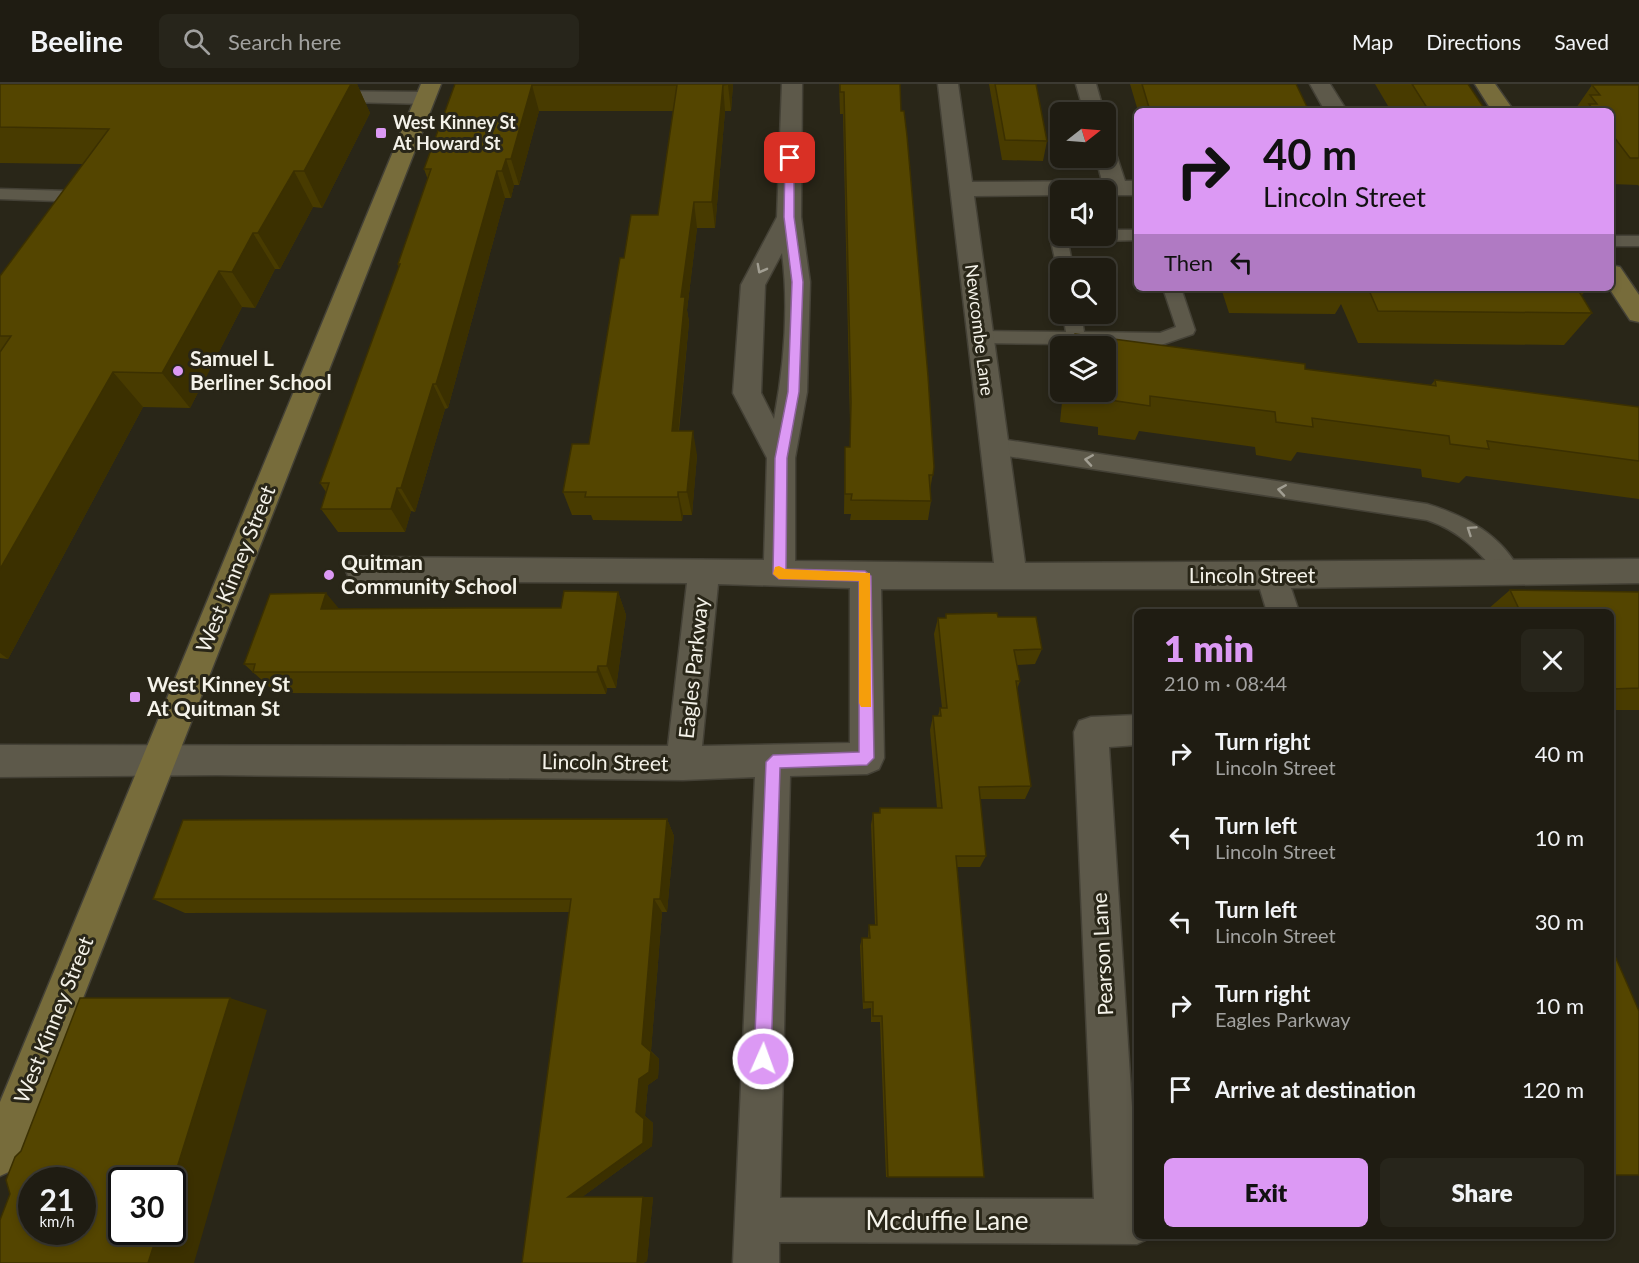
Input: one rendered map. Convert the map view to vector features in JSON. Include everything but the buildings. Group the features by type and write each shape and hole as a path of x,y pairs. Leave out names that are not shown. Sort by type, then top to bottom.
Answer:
{"street":[{"path":"779,574 781,458 793,392 798,282 789,217 792,84"},
{"name":"Newcombe Lane","path":"948,84 1011,575"},
{"path":"1086,84 1091,102"},
{"path":"1320,84 1334,108"},
{"path":"1485,84 1501,108"},
{"path":"295,96 428,91"},
{"name":"West Kinney Street","path":"0,1154 428,91"},
{"path":"961,189 1126,188 1115,168"},
{"path":"781,458 747,393 753,285 789,217"},
{"path":"1614,277 1639,314"},
{"name":"Lincoln Street","path":"360,569 865,576 1271,576 1639,571"},
{"name":"Eagles Parkway","path":"683,764 704,572"},
{"name":"Lincoln Street","path":"0,761 161,758 683,764 867,758 865,576"},
{"path":"1271,576 1282,609"},
{"name":"Pearson Lane","path":"1127,1222 1091,732 1134,730"},
{"path":"756,1263 773,762"},
{"name":"Mcduffie Lane","path":"757,1220 1127,1222"}],"lane":[{"path":"0,194 69,196 44,232"},
{"path":"1062,258 1059,237 1134,235"},
{"path":"1614,240 1639,241"},
{"path":"1116,338 1161,339 1186,330 1173,291"},
{"path":"980,337 1050,338"},
{"path":"994,446 1427,512 1457,520 1480,536 1510,573"}],"slow traffic":[{"path":"779,571 779,574 865,576 866,703"}],"place":[{"name":"West Kinney St At Howard St","path":"381,133"},
{"name":"Samuel L Berliner School","path":"178,371"},
{"name":"Quitman Community School","path":"329,575"},
{"name":"West Kinney St At Quitman St","path":"135,697"}],"route":[{"path":"763,1059 773,762 867,758 865,576 779,574 781,458 793,392 798,282 789,217 790,158"}]}
